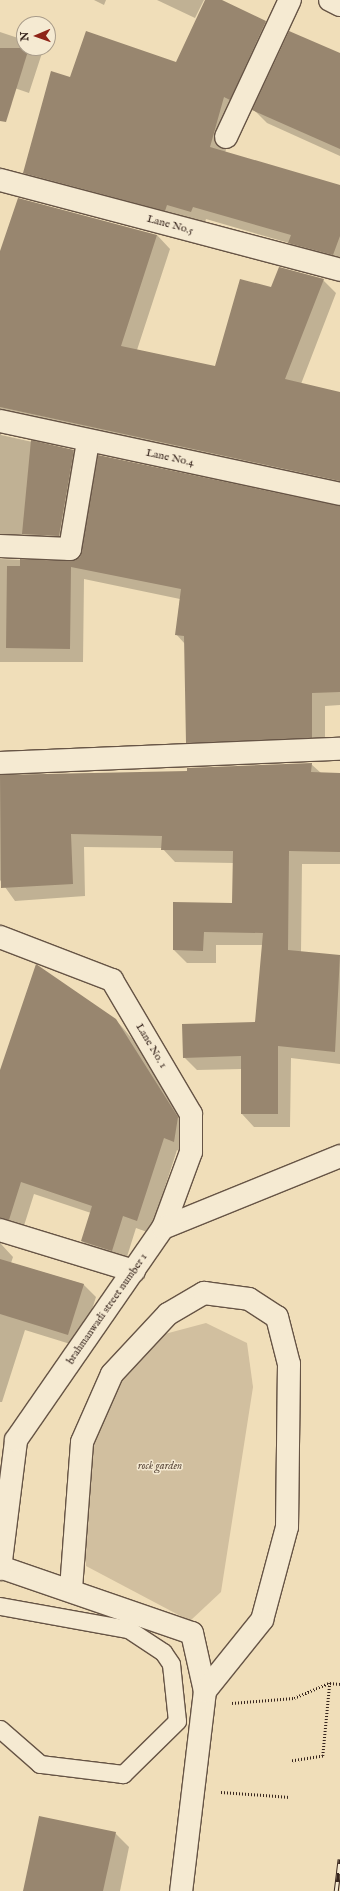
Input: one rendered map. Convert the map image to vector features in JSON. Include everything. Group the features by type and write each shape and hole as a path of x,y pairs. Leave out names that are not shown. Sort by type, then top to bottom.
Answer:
{"street":[{"path":"226,137 290,0"},
{"path":"330,0 340,5"},
{"name":"Lane No.5","path":"0,180 340,270"},
{"name":"Lane No.4","path":"0,422 340,494"},
{"path":"0,546 70,549 88,441"},
{"path":"0,763 340,749"},
{"name":"Lane No. 1","path":"0,937 112,980 191,1114 191,1152 163,1228"},
{"path":"163,1228 340,1156"},
{"name":"brahmanwadi street number 1","path":"0,1568 8,1437 134,1271 163,1228"},
{"path":"0,1230 134,1271"},
{"path":"71,1590 82,1442 112,1374 168,1314 204,1293 249,1299 277,1317 289,1364 287,1527 262,1620 204,1698"},
{"path":"0,1568 71,1590 192,1633 204,1698 181,1891"}],"lane":[{"path":"0,1606 128,1629 163,1652 171,1664 177,1721 123,1774 40,1764 0,1729"}],"path":[{"path":"204,1698 294,1698 330,1683 340,1684"},
{"path":"291,1761 323,1756 330,1683"},
{"path":"193,1791 290,1796"}],"green space":[{"name":"rock garden","path":"206,1323 247,1343 253,1387 221,1592 190,1621 86,1566 77,1444 146,1339"}],"building":[{"path":"205,0 222,0 266,21 230,100 224,97 210,147 340,185 340,236 333,255 288,243 291,235 193,207 191,212 167,205 165,211 23,173 51,71 70,77 86,31 176,62"},
{"path":"289,31 340,53 340,149 252,110"},
{"path":"0,48 16,48 16,56 27,56 6,122 0,121"},
{"path":"18,198 157,235 121,346 215,366 240,279 271,287 279,267 324,279 285,379 340,392 340,481 0,407 0,251"},
{"path":"31,440 74,450 59,536 22,534"},
{"path":"98,455 340,506 340,692 312,693 312,738 186,743 184,636 175,635 181,589 71,567 70,649 6,648 7,566 20,566 20,559 69,561 80,557"},
{"path":"312,763 311,772 340,773 340,852 289,851 288,950 340,955 335,1052 278,1046 278,1114 241,1114 241,1056 183,1058 182,1024 255,1022 263,933 204,932 203,951 173,950 173,902 232,903 233,851 161,850 162,836 71,834 73,884 1,888 0,775 187,771 187,768"},
{"path":"36,964 116,1019 178,1117 174,1142 164,1138 137,1221 123,1216 112,1251 81,1241 92,1206 21,1182 9,1220 0,1218 0,1070"},
{"path":"0,1259 84,1284 68,1335 0,1314"},
{"path":"39,1816 116,1832 103,1891 23,1891"}],"railway":[{"path":"336,1891 340,1859"}]}
